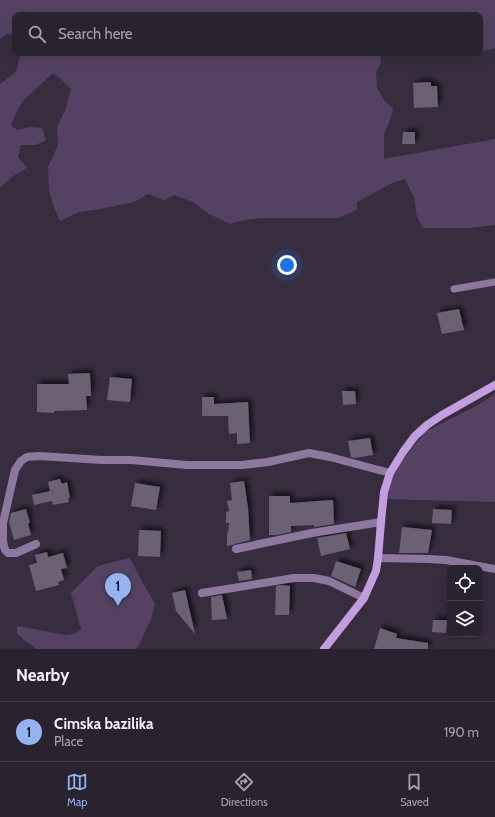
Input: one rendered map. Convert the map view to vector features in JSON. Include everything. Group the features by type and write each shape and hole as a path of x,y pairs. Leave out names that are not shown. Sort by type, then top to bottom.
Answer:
{"street":[{"path":"324,649 364,598 376,571 384,492 390,473 403,452 415,436 427,425 495,385"},
{"path":"36,544 16,553 8,553 5,550 3,542 3,523 15,470 21,461 27,457 39,456 102,460 131,460 188,465 242,465 268,462 309,453 390,473"},
{"path":"236,549 312,533 381,522"},
{"path":"378,558 446,560 495,570"},
{"path":"202,593 294,578 314,578 329,581 364,598"}],"lane":[{"path":"454,290 495,282"}],"shaded area":[{"path":"0,0 495,0 495,48 483,51 483,12 12,12 12,36 9,33 0,39"},
{"path":"20,56 380,56 381,62 376,72 377,88 384,100 393,109 384,134 384,159 495,139 495,225 468,228 423,228 417,217 414,197 405,179 392,183 357,202 357,210 338,218 260,218 230,224 209,214 193,202 174,195 165,200 148,194 134,202 79,212 60,221 54,208 49,190 48,167 58,145 57,127 66,108 71,89 53,73 23,101 11,125 17,130 30,127 42,128 46,140 36,145 21,145 18,157 27,168 13,176 0,188 0,84 16,72"},
{"path":"495,394 495,502 385,499 396,469 425,432 478,405"},
{"path":"130,558 155,604 151,619 138,647 135,649 37,649 25,641 17,633 17,626 67,635 76,633 81,629 71,593 98,566"}],"building":[{"path":"431,82 431,86 437,86 438,107 414,108 413,83"},
{"path":"403,132 415,132 415,144 402,144"},
{"path":"459,309 464,330 442,334 437,313"},
{"path":"90,373 91,396 86,396 87,410 54,411 54,413 37,412 37,384 69,384 68,374"},
{"path":"110,377 132,379 130,402 107,400"},
{"path":"342,391 355,391 356,404 343,405"},
{"path":"202,397 214,397 214,404 248,402 250,443 237,444 237,433 229,434 228,416 202,416"},
{"path":"370,438 373,455 354,458 351,457 348,441"},
{"path":"60,479 62,484 67,482 70,498 68,498 69,502 53,505 52,501 34,505 32,495 50,491 48,482"},
{"path":"244,481 248,508 250,540 227,546 229,523 226,523 226,512 229,511 227,501 232,500 230,483"},
{"path":"135,483 160,487 156,510 131,506"},
{"path":"269,496 290,496 290,503 333,500 334,524 314,527 314,525 291,526 291,532 269,535"},
{"path":"26,509 30,523 28,523 31,535 14,540 9,522 11,513"},
{"path":"433,509 452,510 451,524 432,523"},
{"path":"402,527 432,530 428,553 399,553"},
{"path":"139,530 161,531 160,557 138,556"},
{"path":"346,533 350,549 321,556 317,538"},
{"path":"47,552 48,557 63,553 67,568 61,569 64,580 58,582 59,585 36,591 29,565 37,563 35,555"},
{"path":"336,561 361,569 355,587 331,576"},
{"path":"251,570 252,579 239,581 237,572"},
{"path":"276,586 290,586 289,615 275,615"},
{"path":"185,590 195,634 176,611 172,593"},
{"path":"222,595 227,619 212,620 211,597"},
{"path":"433,620 447,620 446,633 432,632"},
{"path":"380,628 397,634 396,638 428,643 428,649 374,649"}],"place":[{"name":"Cimska bazilika","path":"118,606"}]}
